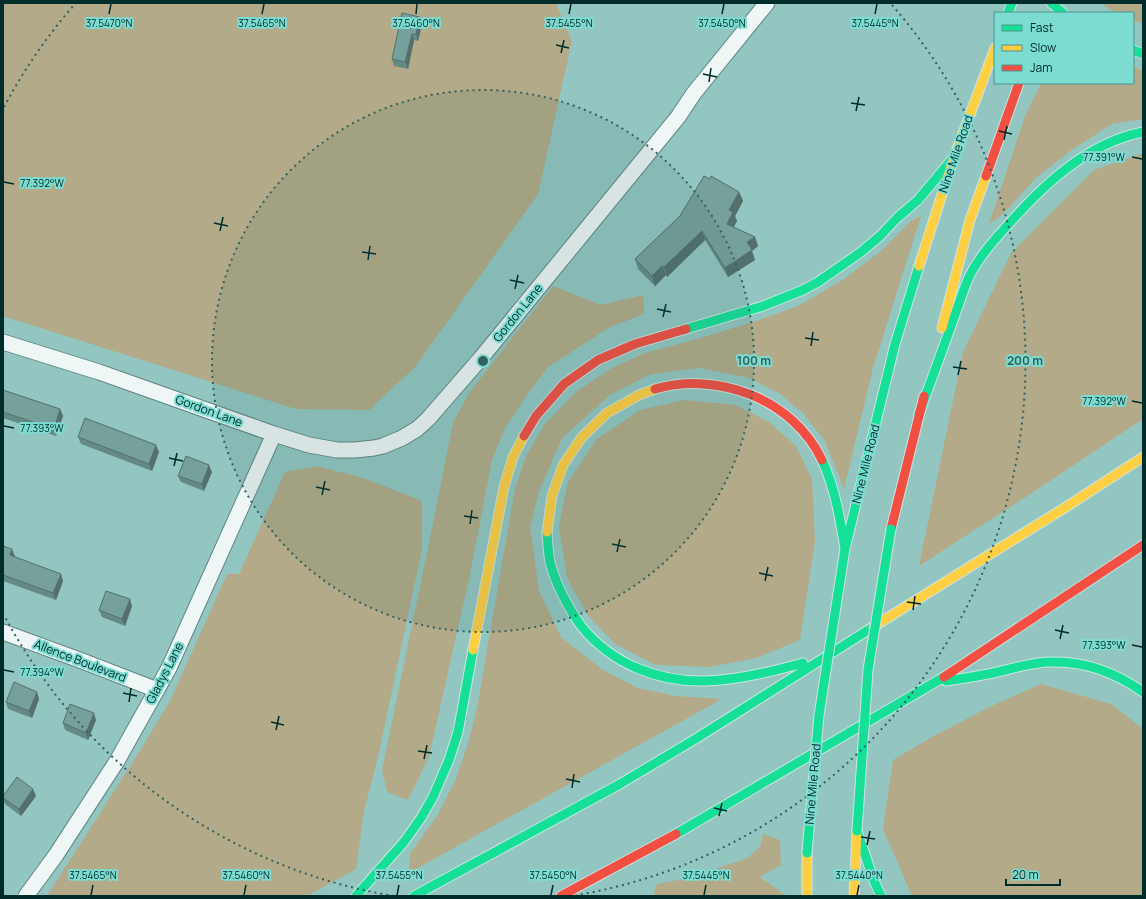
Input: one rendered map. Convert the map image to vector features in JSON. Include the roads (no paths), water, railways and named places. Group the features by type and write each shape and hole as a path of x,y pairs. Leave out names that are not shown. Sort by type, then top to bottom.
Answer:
{"main road":[{"path":"1048,5 1061,12"},
{"name":"Nine Mile Road","path":"807,896 807,853 819,715 845,549 895,344 954,157 994,51"},
{"path":"854,896 868,670 891,529 919,414 970,220 1019,84"},
{"path":"919,414 970,275 988,247 1030,201 1068,168 1093,151 1117,139 1143,132"},
{"path":"356,896 389,860 409,835 428,806 452,754 458,732 504,487 520,440 536,416 564,384 598,360 635,344 763,306 803,290 818,282 861,252 880,236 897,218 918,200 954,157"},
{"path":"825,657 776,671 722,680 689,681 671,679 650,674 624,663 595,642 573,616 562,598 550,561 548,544 549,506 559,474 567,458 592,425 607,412 626,400 647,391 688,383 710,384 740,390 765,400 786,414 802,430 816,449 828,474 834,491 845,549"},
{"path":"414,896 620,784 697,738 1066,507 1143,457"},
{"path":"561,896 685,829 936,683 1143,545"},
{"path":"936,683 1028,665 1052,662 1084,666 1099,670 1120,678 1143,692"},
{"path":"857,831 874,881 881,896"}],"street":[{"name":"Gordon Lane","path":"3,342 99,372 309,445 337,450 355,450 374,448 402,438 417,429 428,419 481,358 678,117 694,93 767,3"},
{"name":"Gladys Lane","path":"26,896 56,855 117,761 158,690 173,661 274,434"},
{"name":"Allence Boulevard","path":"3,632 158,690"}]}
